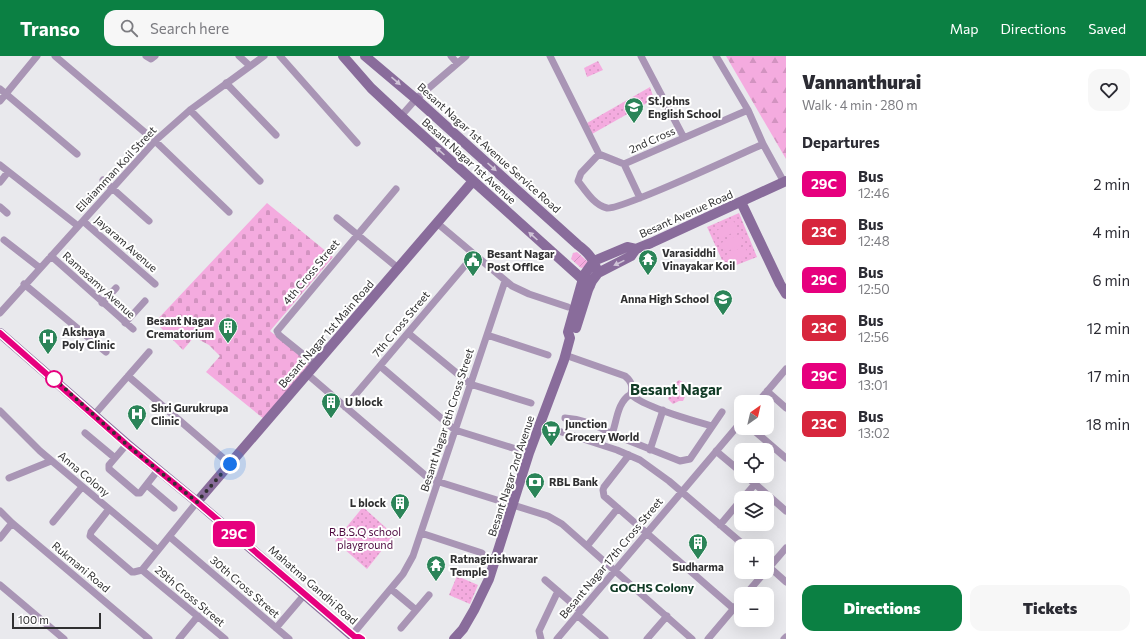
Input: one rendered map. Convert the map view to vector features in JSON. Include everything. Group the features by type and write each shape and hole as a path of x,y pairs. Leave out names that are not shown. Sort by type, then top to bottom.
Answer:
{"street":[{"path":"0,101 3,91 37,56"},
{"path":"55,56 156,141 229,212"},
{"path":"146,56 151,59 155,56"},
{"path":"239,56 250,66"},
{"name":"Ellaiamman Koil Street","path":"0,313 24,284 156,141 190,110 264,56"},
{"path":"280,56 357,143"},
{"name":"Besant Nagar 1st Avenue","path":"343,56 371,88 587,285"},
{"name":"Besant Nagar 1st Avenue Service Road","path":"366,56 578,245 588,252 594,261"},
{"path":"451,56 457,63"},
{"path":"401,116 416,99 466,56"},
{"path":"550,56 599,154 581,173 578,181 593,200 606,208 614,208 640,198 764,144"},
{"path":"641,56 684,138"},
{"path":"716,56 748,110 764,144 785,181"},
{"path":"226,83 276,135"},
{"path":"3,91 77,154"},
{"path":"190,110 260,181"},
{"name":"2nd Cross","path":"599,154 624,164 748,110"},
{"path":"624,164 640,198"},
{"name":"Jayaram Avenue","path":"0,165 80,224 155,284"},
{"path":"0,182 8,172"},
{"path":"103,180 149,221"},
{"name":"Besant Nagar 1st Main Road","path":"197,502 473,181"},
{"name":"Besant Avenue Road","path":"598,273 631,256 636,249 651,244 785,181"},
{"name":"4th Cross Street","path":"315,364 279,335 277,330 396,189"},
{"path":"741,202 786,294"},
{"path":"0,207 7,214"},
{"path":"337,218 398,268"},
{"path":"437,223 505,280 522,291 568,307"},
{"path":"4,240 40,268"},
{"path":"587,285 584,275 594,261 626,247 636,249"},
{"name":"7th C ross Street","path":"345,407 474,255"},
{"name":"Ramasamy Avenue","path":"51,256 133,329"},
{"path":"587,285 598,273 594,261"},
{"name":"Besant Nagar 6th Cross Street","path":"356,637 408,566 413,556 505,280"},
{"path":"24,284 106,352"},
{"name":"Besant Nagar 2nd Avenue","path":"456,638 474,610 484,590 540,424 569,356 570,338 568,332 587,285"},
{"path":"102,303 116,288"},
{"path":"125,323 145,301"},
{"path":"408,332 470,384 531,403"},
{"name":"Mahatma Gandhi Road","path":"0,333 126,444 197,502 356,637"},
{"path":"487,335 548,355"},
{"path":"94,415 149,352"},
{"path":"569,356 625,376 631,382 632,385 630,394 625,397 621,403 612,434"},
{"path":"380,366 455,430 516,449"},
{"path":"764,395 786,369"},
{"path":"307,374 426,476 438,482 556,520 692,639"},
{"path":"128,376 230,464"},
{"path":"767,392 786,408"},
{"path":"630,394 634,398 663,410 712,426"},
{"name":"Anna Colony","path":"0,410 40,451 158,550"},
{"path":"650,450 663,410"},
{"path":"565,418 591,422 612,434 650,450 680,461 685,461 690,458 722,412"},
{"path":"540,424 630,455 651,468 736,539"},
{"name":"Besant Nagar 17th Cross Street","path":"557,639 734,430"},
{"path":"85,433 115,458"},
{"path":"759,435 786,458"},
{"path":"126,444 109,466 109,469 137,493 139,493 147,485 158,470"},
{"path":"716,451 734,466"},
{"path":"630,455 603,490 604,496 734,608 708,639"},
{"path":"9,478 51,460"},
{"path":"749,491 755,484 786,510"},
{"path":"147,485 174,508"},
{"path":"54,522 82,487"},
{"path":"109,509 89,535 132,572 134,572 142,570 197,502"},
{"path":"587,546 618,508"},
{"path":"720,525 734,508"},
{"name":"Rukmani Road","path":"0,511 12,523 149,639"},
{"path":"0,538 12,523"},
{"path":"421,534 482,553"},
{"name":"30th Cross Street","path":"170,537 289,639"},
{"path":"774,561 786,548"},
{"name":"29th Cross Street","path":"142,570 225,639"},
{"path":"774,574 786,582"},
{"path":"752,587 759,579"},
{"path":"545,580 558,591 605,639"},
{"path":"0,585 64,639"},
{"path":"390,589 416,610"},
{"path":"541,639 540,630 558,591"},
{"path":"276,628 305,594"},
{"path":"401,628 429,595"},
{"path":"179,639 198,616"},
{"path":"647,639 667,616"}],"green space":[{"path":"726,56 786,56 786,159"},
{"path":"598,61 603,70 587,77 584,68"},
{"path":"650,87 654,99 592,134 587,123"},
{"path":"267,203 333,257 270,331 310,363 264,419 206,372 220,356 209,345 194,337 183,350 155,322"},
{"path":"739,213 757,257 726,269 707,227"},
{"path":"734,221 738,230 720,239 716,231"},
{"path":"740,234 744,243 726,252 721,243"},
{"path":"744,246 749,254 730,264 726,255"},
{"path":"577,252 588,262 586,267 581,268 571,259 573,253"},
{"path":"679,380 690,386 683,401 673,404 668,399 674,384"},
{"name":"R.B.S.Q school playground","path":"363,507 394,535 367,569 335,541"},
{"path":"457,576 478,585 470,604 449,595"}],"bus line":[{"name":"29C","path":"0,333 126,444 197,502 355,637 362,639"}],"place":[{"name":"St.Johns English School","path":"634,124"},
{"name":"Varasiddhi Vinayakar Koil","path":"648,276"},
{"name":"Besant Nagar Post Office","path":"473,277"},
{"name":"Anna High School","path":"723,316"},
{"name":"Besant Nagar Crematorium","path":"228,344"},
{"name":"Akshaya Poly Clinic","path":"48,355"},
{"name":"U block","path":"331,419"},
{"name":"Shri Gurukrupa Clinic","path":"137,431"},
{"name":"Junction Grocery World","path":"551,447"},
{"name":"RBL Bank","path":"535,499"},
{"name":"L block","path":"400,520"},
{"name":"Sudharma","path":"698,560"},
{"name":"Ratnagirishwarar Temple","path":"436,582"}],"district":[{"name":"Besant Nagar","path":"676,390"},
{"name":"GOCHS Colony","path":"652,588"}],"route":[{"path":"54,379 52,377 126,444 197,502 230,464"}]}
